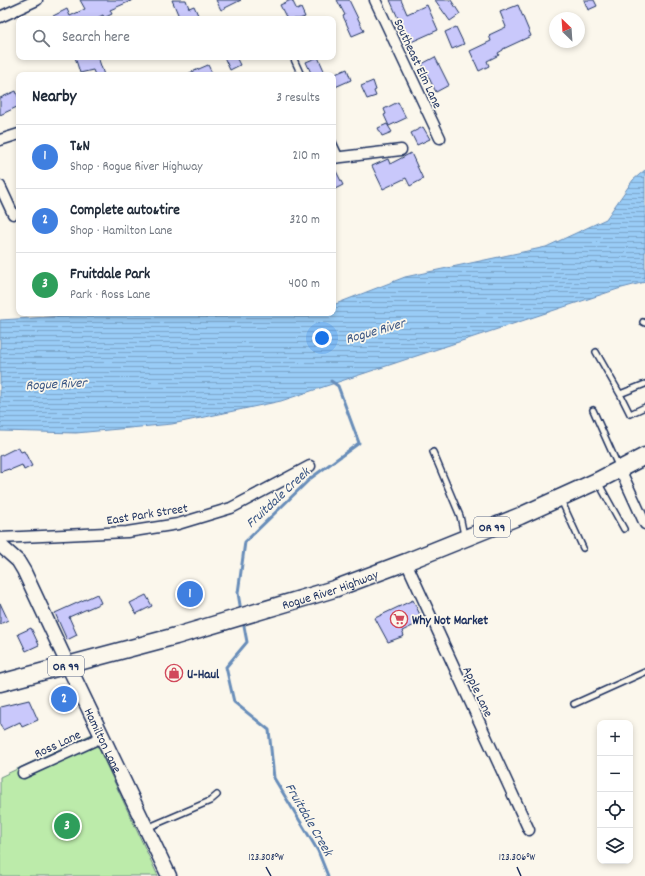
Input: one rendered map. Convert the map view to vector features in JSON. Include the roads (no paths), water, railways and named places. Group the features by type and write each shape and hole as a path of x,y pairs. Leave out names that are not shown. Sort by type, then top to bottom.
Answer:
{"main road":[{"name":"Rogue River Highway","path":"0,683 176,636 334,590 406,562 560,498 645,456"},
{"name":"Hamilton Lane","path":"68,665 168,876"}],"street":[{"path":"0,17 37,0"},
{"name":"Southeast Elm Lane","path":"375,0 440,138"},
{"path":"0,140 16,135"},
{"path":"336,157 401,150"},
{"path":"0,186 2,196 13,214"},
{"name":"East Park Street","path":"0,538 127,532 178,524 231,508 310,466"},
{"path":"620,469 645,524"},
{"name":"Hamilton Lane","path":"0,545 18,561 68,665"},
{"name":"Apple Lane","path":"406,562 528,830"},
{"name":"Ross Lane","path":"23,773 102,737"}],"lane":[{"path":"294,60 300,72"},
{"path":"596,352 630,414 645,407"},
{"path":"620,394 645,384"},
{"path":"593,410 620,469"},
{"path":"433,452 460,516 464,538"},
{"path":"597,481 624,529"},
{"path":"560,498 583,548"},
{"path":"574,704 645,672"},
{"path":"146,829 210,801 217,795"}],"water":[{"name":"Rogue River","path":"645,170 645,282 618,289 281,401 172,424 76,433 0,431 0,320 64,316 336,316 336,304 405,277 546,247 606,219 633,180"}],"waterway":[{"name":"Fruitdale Creek","path":"241,611 238,593 245,542 311,478 359,443 338,386 331,381"},
{"name":"Fruitdale Creek","path":"243,621 247,642 226,667 234,702 269,730 274,778 318,851 328,876"}],"place":[{"name":"T&N","path":"190,594"},
{"name":"Why Not Market","path":"399,619"},
{"name":"U-Haul","path":"174,673"},
{"name":"Complete auto&tire","path":"64,699"},
{"name":"Fruitdale Park","path":"67,826"}]}
